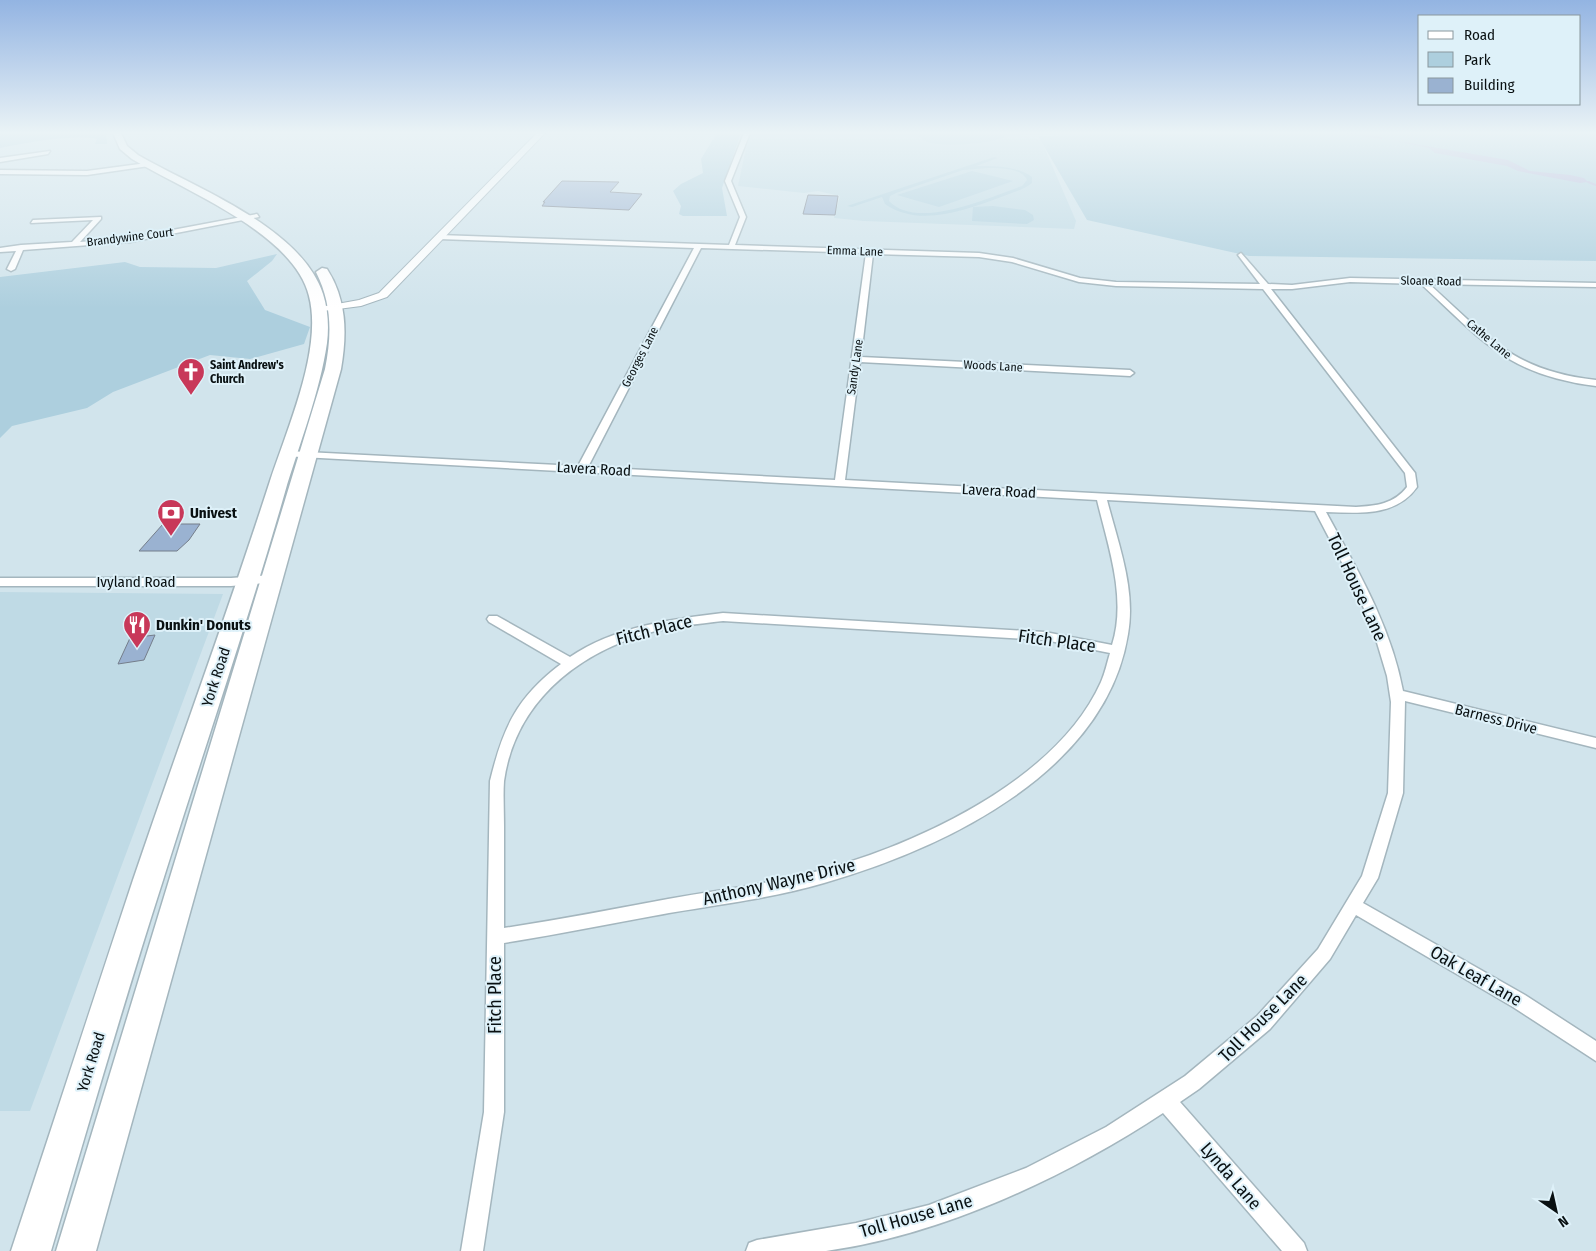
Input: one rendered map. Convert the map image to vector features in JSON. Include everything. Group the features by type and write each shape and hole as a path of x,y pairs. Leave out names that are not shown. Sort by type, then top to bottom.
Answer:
{"highway":[{"name":"York Road","path":"199,191 250,217"},
{"name":"York Road","path":"76,1251 272,579 318,354 321,325 328,309 298,260 250,217 207,191"},
{"name":"York Road","path":"31,1251 148,880 248,580 298,454"}],"street":[{"path":"328,309 369,301 383,295 484,191"},
{"path":"731,247 743,217 732,191"},
{"name":"Brandywine Court","path":"1,250 75,243 161,239 250,217"},
{"path":"33,222 99,218 75,243"},
{"name":"Emma Lane","path":"440,237 999,258 1079,280 1102,283 1266,287"},
{"name":"Georges Lane","path":"582,468 698,246"},
{"path":"11,269 21,247"},
{"name":"Sandy Lane","path":"840,482 870,252"},
{"name":"Lavera Road","path":"298,454 1319,508 1369,510 1392,505 1408,494 1412,487 1412,479 1402,460 1241,255"},
{"name":"Sloane Road","path":"1266,287 1292,288 1350,280 1596,284"},
{"name":"Cathe Lane","path":"1422,281 1500,350 1516,361 1556,376 1596,383"},
{"name":"Woods Lane","path":"856,360 1130,373"},
{"name":"Anthony Wayne Drive","path":"496,937 823,876 920,843 994,804 1050,758 1079,727 1108,680 1118,651 1123,626 1124,597 1102,496"},
{"name":"Toll House Lane","path":"757,1251 816,1242 892,1225 950,1209 1004,1189 1081,1153 1140,1120 1233,1052 1267,1020 1305,978 1336,936 1354,906 1380,850 1395,792 1400,739 1392,669 1375,616 1319,508"},
{"name":"Ivyland Road","path":"0,582 272,579"},
{"name":"Fitch Place","path":"472,1251 494,1112 497,781 500,756 515,721 545,683 570,663 597,647 644,629 687,620 723,618 1045,636 1082,642 1118,651"},
{"path":"493,619 570,663"},
{"name":"Barness Drive","path":"1396,694 1596,743"},
{"name":"Oak Leaf Lane","path":"1354,906 1519,1001 1596,1052"},
{"name":"Lynda Lane","path":"1166,1102 1296,1251"}],"shaded area":[{"path":"789,191 815,191 804,193"},
{"path":"820,191 1063,191 1076,221 1074,229 864,221 834,218 840,196"},
{"path":"0,592 223,594 30,1111 0,1111"}],"green space":[{"path":"673,191 723,191 727,216 683,216 679,214 681,206"},
{"path":"891,191 901,191 890,196 889,201 901,209 917,213 935,212 954,209 1007,191 1015,191 973,207 927,216 898,211 885,204 882,197 852,207 847,206"},
{"path":"908,191 983,191 939,207 897,195"},
{"path":"1070,191 1596,191 1596,261 1249,256 1087,220"},
{"path":"993,206 1025,210 1033,215 1034,220 1027,224 972,221 973,207"},
{"path":"277,254 272,261 247,281 265,310 310,327 304,344 250,359 210,355 113,392 87,408 12,426 0,438 0,277 125,262 140,267 216,268"}],"building":[{"path":"553,191 611,191 642,194 629,210 542,206 545,202 543,202"},
{"path":"808,195 838,196 835,215 803,214"},
{"name":"Univest","path":"163,524 200,524 189,540 177,551 139,551"},
{"name":"Dunkin' Donuts","path":"155,635 144,660 118,664 130,638"}],"place":[{"name":"Saint Andrew's Church","path":"191,396"},
{"name":"Univest","path":"171,537"},
{"name":"Dunkin' Donuts","path":"137,649"}]}
